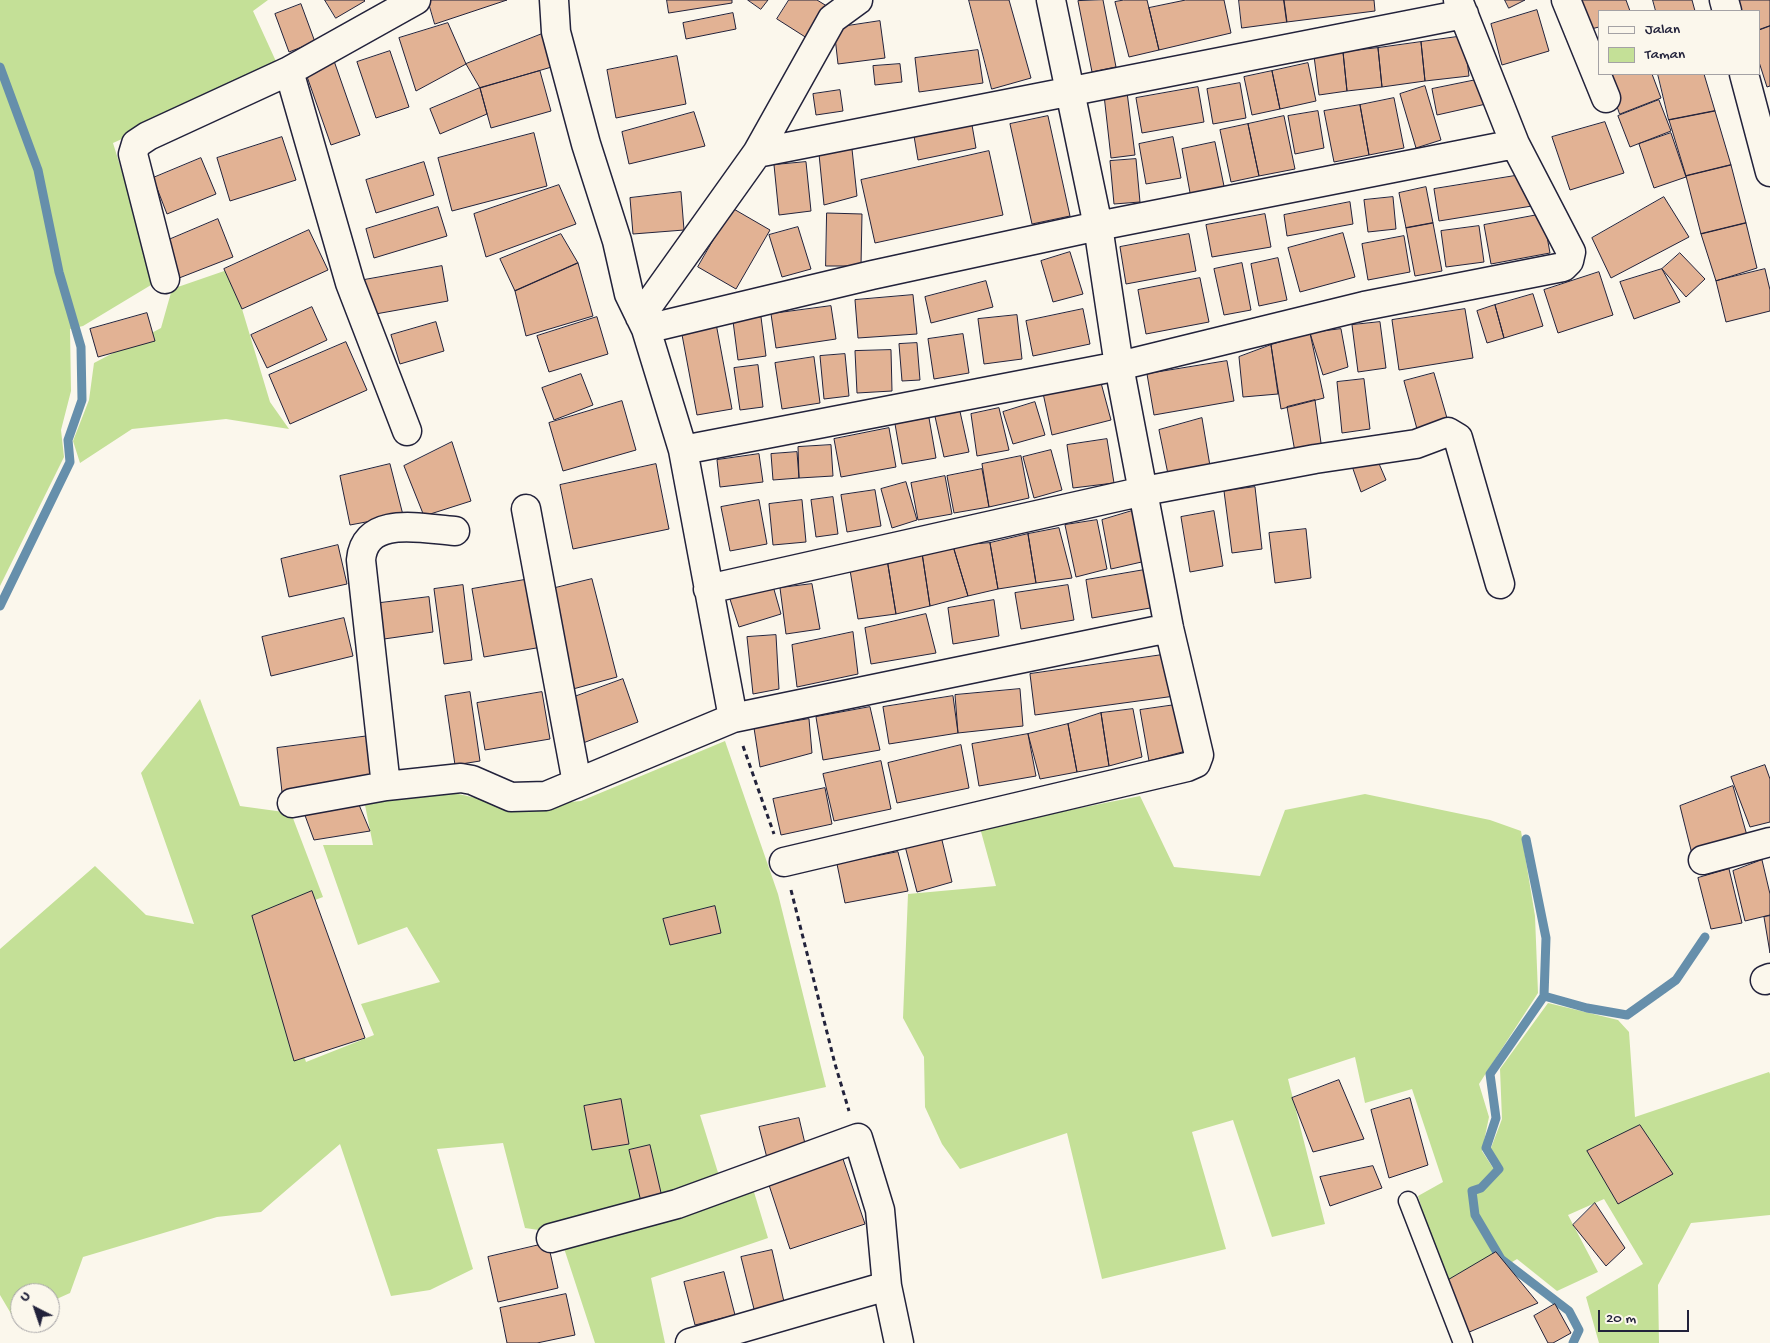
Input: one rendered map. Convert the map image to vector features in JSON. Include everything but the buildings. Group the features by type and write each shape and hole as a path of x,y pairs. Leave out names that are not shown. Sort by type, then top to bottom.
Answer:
{"street":[{"path":"165,280 133,154 136,144 148,136 289,71 416,0"},
{"path":"554,0 556,32 586,144 617,241 629,294 643,323 683,450 733,718"},
{"path":"643,323 757,152 832,19 858,0"},
{"path":"784,862 1177,769 1196,763 1199,755 1169,628 1119,366 1098,226 1051,0"},
{"path":"1566,0 1606,98"},
{"path":"683,450 1119,366 1364,306 1563,267 1569,261 1571,252 1515,144 1461,7 1069,92 757,152"},
{"path":"289,71 350,283 407,431"},
{"path":"1744,75 1770,172"},
{"path":"643,323 1098,226 1515,144"},
{"path":"708,589 1144,491 1314,460 1416,444 1448,432 1458,438 1500,584"},
{"path":"526,509 577,783"},
{"path":"386,786 362,569 363,547 374,534 392,527 455,531"},
{"path":"292,803 386,786 461,778 472,780 511,797 546,796 733,718 1169,628"},
{"path":"1703,860 1770,842"},
{"path":"551,1238 677,1204 858,1138 880,1210 887,1286 899,1343"},
{"path":"690,1343 887,1286"}],"lane":[{"path":"1408,1201 1463,1343"}],"path":[{"path":"733,718 784,862 835,1064 858,1138"}],"green space":[{"path":"0,0 268,0 253,11 279,68 113,143 156,282 83,326 70,329 71,391 61,430 64,457 0,586"},
{"path":"230,269 270,402 289,429 226,419 132,429 80,463 73,441 89,400 94,363 161,328 172,289"},
{"path":"200,699 240,806 291,813 323,897 259,921 306,1062 374,1035 361,1004 440,982 407,927 358,945 323,845 373,845 365,805 441,790 515,807 581,801 725,741 778,894 826,1087 700,1115 725,1195 754,1192 768,1238 651,1278 665,1343 595,1343 559,1233 525,1228 503,1143 437,1149 473,1269 430,1290 391,1296 340,1144 261,1212 217,1217 83,1257 70,1293 60,1298 60,1283 10,1283 10,1312 0,1295 0,949 95,866 146,915 194,924 141,773"},
{"path":"1365,794 1490,820 1521,831 1535,916 1538,993 1479,1084 1489,1117 1482,1151 1493,1168 1491,1148 1502,1119 1500,1069 1548,1003 1618,1020 1629,1032 1635,1117 1769,1072 1770,1215 1691,1223 1658,1285 1659,1343 1599,1343 1586,1297 1643,1264 1604,1199 1568,1215 1598,1272 1557,1291 1517,1259 1450,1300 1418,1196 1443,1182 1412,1089 1365,1103 1355,1057 1288,1079 1325,1224 1272,1237 1233,1120 1192,1132 1226,1249 1102,1279 1067,1133 960,1169 942,1144 925,1107 924,1057 903,1018 908,894 996,886 980,828 1140,796 1174,867 1260,876 1285,810"}],"waterway":[{"path":"0,67 38,170 59,272 81,347 82,400 68,440 70,462 0,606"},
{"path":"1526,839 1546,938 1544,996 1490,1074 1496,1118 1486,1148 1499,1169 1481,1188 1472,1191 1475,1215 1501,1259 1569,1311 1579,1330 1573,1343"},
{"path":"1544,996 1587,1008 1627,1015 1676,980 1705,937"}]}
